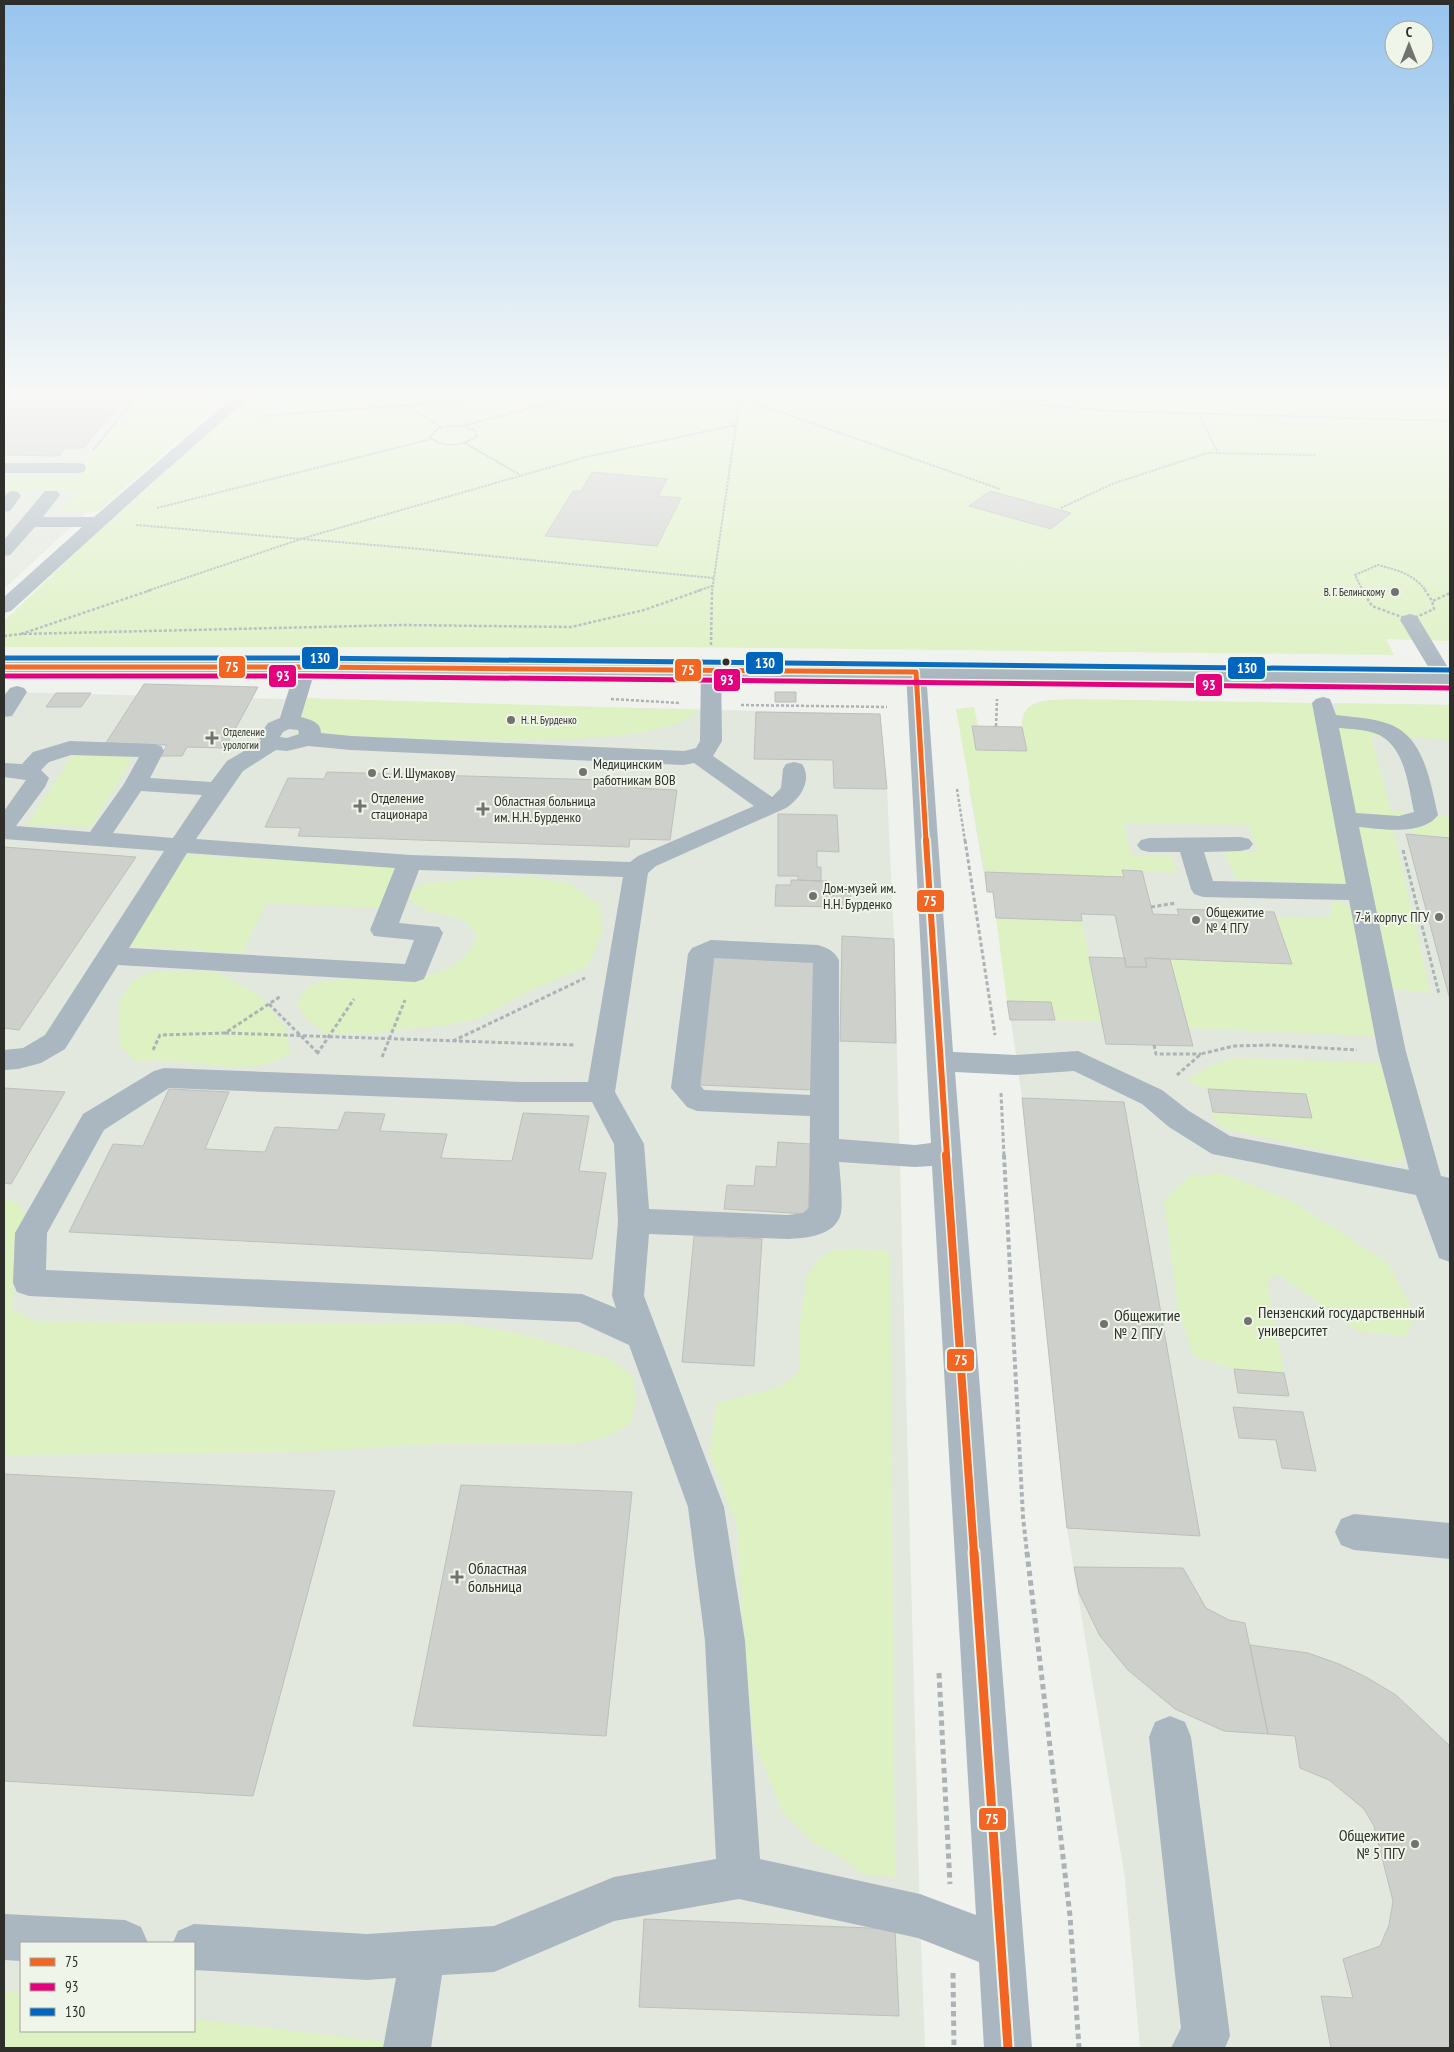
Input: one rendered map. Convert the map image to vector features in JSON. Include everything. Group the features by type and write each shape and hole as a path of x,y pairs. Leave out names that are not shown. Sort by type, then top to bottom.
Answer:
{"main road":[{"path":"4,667 26,679 306,667 1448,679"}],"street":[{"path":"4,607 138,488"},
{"path":"5,548 30,522 51,495"},
{"path":"30,522 100,522"},
{"path":"1410,620 1448,679"},
{"path":"281,732 306,667"},
{"path":"4,1060 32,1057 55,1042 180,845 234,766 281,732 302,723 310,728 311,732 306,739 351,743 674,758 699,756 708,750 711,741 711,670"},
{"path":"916,672 946,1152 1008,2048"},
{"path":"4,712 26,679"},
{"path":"1346,819 1396,823 1420,820 1426,815 1411,758 1399,737 1383,728 1325,712 1346,819 1361,892 1392,1052 1440,1188 1450,1250"},
{"path":"27,772 41,757 70,748 153,751 135,784 96,839"},
{"path":"699,756 771,807"},
{"path":"4,770 27,772 34,774 38,778 37,783 4,828 9,833 410,862 636,870 647,861 771,807 792,792 794,769"},
{"path":"135,784 218,789"},
{"path":"1149,845 1241,844"},
{"path":"1190,845 1203,889 1361,892"},
{"path":"111,956 415,973 430,933 383,930 410,862"},
{"path":"636,870 601,1092 629,1144 634,1221 628,1296 706,1507 725,1641 739,1877"},
{"path":"634,1221 788,1228 811,1225 825,1213 823,1149 824,1106 826,960 818,954 809,953 711,949 701,954 685,1088 697,1100 824,1106"},
{"path":"940,1061 1016,1065 1078,1061 1152,1097 1179,1119 1222,1146 1440,1188"},
{"path":"601,1092 521,1092 164,1078 93,1122 31,1233 29,1283 582,1308 643,1336"},
{"path":"823,1149 915,1156 946,1152"},
{"path":"1354,1532 1450,1541"},
{"path":"1170,1737 1206,2036 1195,2048"},
{"path":"195,1947 367,1956 494,1949 614,1899 739,1877 920,1916 952,1930 1000,1946"},
{"path":"4,1937 105,1942"},
{"path":"407,2048 423,1953"}],"path":[{"path":"100,522 237,488"},
{"path":"21,634 304,538 479,488"},
{"path":"711,647 712,586 727,488"},
{"path":"1061,508 1104,488"},
{"path":"100,522 304,538 713,578"},
{"path":"1378,565 1403,572 1417,579 1433,601 1435,607 1433,610 1410,620 1372,606 1355,577 1356,574 1378,565"},
{"path":"4,636 21,634 403,625 571,627 644,610 712,586"},
{"path":"1433,601 1450,593"},
{"path":"996,726 997,696"},
{"path":"956,782 1000,1064 1023,1517 1070,1916 1079,2048"},
{"path":"1396,823 1439,994"},
{"path":"452,1041 622,961"},
{"path":"225,1033 322,968"},
{"path":"299,1082 372,971"},
{"path":"370,1085 415,973"},
{"path":"269,1004 318,1053"},
{"path":"132,1098 160,1035 225,1033 608,1046"},
{"path":"1154,1046 1156,1054 1201,1054 1234,1046 1272,1045 1392,1052"},
{"path":"1152,1097 1201,1054"}],"shaded area":[{"path":"4,488 113,488 4,589"},
{"name":"Областная больница","path":"4,692 880,714 887,789 894,939 925,2048 4,2048"},
{"name":"Пензенский государственный университет","path":"1217,702 1450,705 1450,2048 1140,2048 1125,1879 1067,1528 1022,1098 993,893 987,892 969,787"}],"green space":[{"path":"4,488 125,488 98,512 62,511 78,491 4,491"},
{"path":"144,488 1450,488 1450,641 1386,639 1394,655 682,647 4,647 4,621"},
{"path":"305,698 695,710 696,713 669,726 627,734 574,739 454,740 398,738 316,734 311,720 297,717"},
{"path":"1072,699 1312,703 1348,879 1343,884 1335,885 1236,879 1224,852 1258,852 1248,825 1123,823 1132,855 1172,856 1177,873 1123,870 1123,877 985,872 956,709 974,707 978,726 972,726 976,750 1026,751 1022,728 1026,710 1038,702"},
{"path":"1337,703 1450,705 1450,740 1406,737 1336,716"},
{"path":"1333,725 1375,730 1389,737 1371,736 1391,811 1413,814 1397,819 1351,816"},
{"path":"73,754 126,756 131,761 91,827 27,825"},
{"path":"1434,815 1450,817 1450,838 1414,835 1411,826 1427,825"},
{"path":"1354,826 1393,829 1431,993 1390,988"},
{"path":"180,855 397,866 380,908 266,903 242,953 128,946"},
{"path":"485,877 528,877 566,882 599,904 603,931 588,966 531,990 478,1019 445,1025 366,1034 324,1033 308,1020 297,1006 305,991 317,983 334,980 390,980 423,977 455,964 472,947 477,936 470,926 462,920 425,910 409,898 413,890 422,884"},
{"path":"1333,901 1344,903 1352,908 1371,971 1365,985 1377,1036 1189,1028 1170,959 1291,964 1276,917 1329,918"},
{"path":"996,918 1082,921 1102,1021 1055,1020 1051,1002 1007,1001"},
{"path":"215,971 258,995 285,1027 291,1053 262,1065 247,1067 185,1062 135,1061 119,1045 119,1001 134,980 148,973"},
{"path":"1239,1058 1383,1063 1405,1152 1402,1162 1389,1163 1339,1154 1226,1129 1216,1122 1212,1116 1213,1112 1312,1118 1305,1094 1208,1089 1187,1081 1199,1072 1212,1066"},
{"path":"1222,1173 1293,1202 1388,1263 1415,1315 1406,1336 1357,1331 1279,1275 1270,1278 1267,1284 1284,1373 1234,1369 1194,1356 1178,1310 1164,1200 1190,1176"},
{"path":"4,1200 15,1201 23,1210 26,1222 15,1261 12,1309 37,1322 463,1324 521,1334 607,1358 633,1376 636,1400 630,1425 604,1438 575,1444 438,1444 296,1452 4,1455"},
{"path":"835,1249 890,1251 895,1877 862,1874 846,1860 814,1843 782,1811 754,1741 744,1636 737,1526 709,1453 717,1403 766,1391 784,1384 800,1370 800,1324 807,1276 818,1260"},
{"path":"4,1990 20,1993 20,2032 195,2032 195,2019 435,2048 4,2048"}],"building":[{"path":"583,488 662,488 658,496 681,498 657,546 545,536 573,491 581,491"},
{"path":"990,491 1071,513 1051,529 969,506"},
{"path":"144,684 258,687 225,748 187,747 182,756 161,756 167,745 106,743"},
{"path":"775,692 796,692 796,702 775,702"},
{"path":"56,693 91,693 81,707 46,707"},
{"path":"756,712 880,714 887,789 834,788 833,760 754,759"},
{"path":"972,726 1022,727 1027,751 976,750"},
{"path":"327,772 638,781 636,788 677,790 670,840 630,839 629,847 298,836 301,828 265,827 288,778 324,779"},
{"path":"778,814 837,815 839,852 817,851 817,867 821,867 821,881 798,880 798,876 778,876"},
{"name":"7-й корпус ПГУ","path":"1406,834 1450,838 1450,1000 1449,996"},
{"path":"4,847 136,857 19,1030 4,1028"},
{"name":"Общежитие № 4 ПГУ","path":"1122,870 1142,871 1153,914 1179,915 1177,909 1274,912 1292,964 1145,958 1147,967 1126,967 1115,915 1081,914 1082,921 996,918 993,892 987,892 985,872 1124,877"},
{"path":"791,880 827,881 827,886 850,887 851,907 775,906 776,885 791,885"},
{"path":"842,936 894,939 896,1043 840,1041"},
{"path":"714,956 816,960 812,1090 700,1085"},
{"path":"1089,957 1125,958 1126,967 1147,967 1145,958 1170,959 1193,1046 1106,1044"},
{"path":"1007,1001 1051,1002 1055,1020 1010,1020"},
{"path":"4,1088 65,1092 11,1184 4,1183"},
{"path":"169,1089 229,1092 205,1149 265,1152 275,1127 338,1130 345,1112 385,1114 380,1131 447,1134 441,1158 512,1161 523,1113 589,1116 579,1171 606,1173 592,1259 69,1232 113,1144 143,1146"},
{"path":"1208,1089 1306,1094 1312,1118 1213,1112"},
{"name":"Общежитие № 2 ПГУ","path":"1022,1098 1124,1102 1200,1536 1067,1528"},
{"path":"778,1142 811,1144 808,1214 724,1209 727,1185 754,1186 756,1166 776,1167"},
{"path":"694,1236 762,1239 754,1366 682,1362"},
{"path":"1234,1369 1284,1373 1289,1396 1238,1393"},
{"path":"1233,1407 1303,1412 1316,1471 1282,1468 1276,1440 1239,1438"},
{"path":"4,1474 335,1491 253,1796 4,1781"},
{"path":"461,1485 632,1492 606,1736 413,1726"},
{"path":"1074,1567 1183,1568 1206,1608 1229,1620 1245,1623 1268,1734 1224,1731 1175,1709 1128,1670 1100,1636 1079,1593"},
{"name":"Общежитие № 5 ПГУ","path":"1250,1645 1308,1653 1339,1664 1366,1677 1396,1695 1450,1746 1450,2048 1331,2048 1321,1996 1353,1998 1343,1959 1380,1946 1389,1925 1393,1901 1374,1826 1364,1809 1329,1780 1300,1768 1295,1736 1268,1734"},
{"path":"644,1919 895,1929 899,2016 639,2007"}],"transit line":[{"name":"130","path":"4,658 306,658 1450,670"},
{"name":"75","path":"4,667 306,667 916,672"},
{"name":"75","path":"916,672 940,1061 1008,2048"},
{"name":"93","path":"4,676 306,676 1450,688"}],"place":[{"name":"В. Г. Белинскому","path":"1395,592"},
{"name":"Н. Н. Бурденко","path":"511,720"},
{"name":"Отделение урологии","path":"212,738"},
{"name":"Медицинским работникам ВОВ","path":"583,772"},
{"name":"С. И. Шумакову","path":"372,773"},
{"name":"Отделение стационара","path":"360,806"},
{"name":"Областная больница им. Н.Н. Бурденко","path":"483,809"},
{"name":"Дом-музей им. Н.Н. Бурденко","path":"813,896"},
{"name":"7-й корпус ПГУ","path":"1439,917"},
{"name":"Общежитие № 4 ПГУ","path":"1196,920"},
{"name":"Пензенский государственный университет","path":"1248,1321"},
{"name":"Общежитие № 2 ПГУ","path":"1104,1324"},
{"name":"Областная больница","path":"457,1577"},
{"name":"Общежитие № 5 ПГУ","path":"1415,1844"}]}
